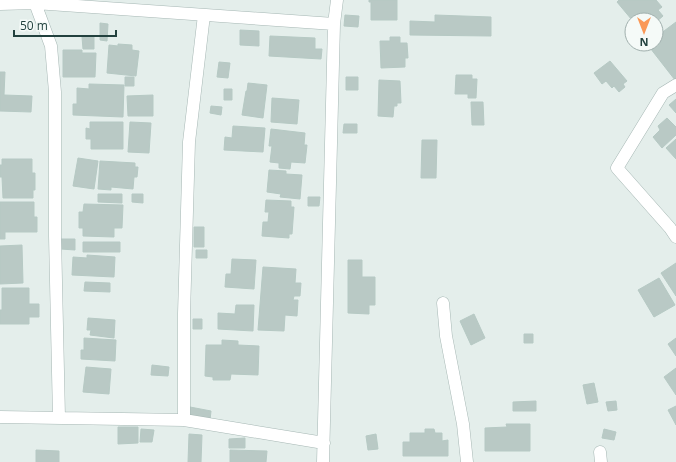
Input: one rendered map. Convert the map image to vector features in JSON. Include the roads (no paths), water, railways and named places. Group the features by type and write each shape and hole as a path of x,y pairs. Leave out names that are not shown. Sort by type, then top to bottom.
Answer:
{"street":[{"path":"323,462 334,24 337,0"},
{"path":"0,4 35,2 334,24"},
{"path":"35,2 51,46 55,92 55,236 59,417"},
{"path":"184,420 184,314 189,142 204,15"},
{"path":"674,229 617,168 663,93 676,85"},
{"path":"444,303 446,336 463,424 467,462"},
{"path":"0,417 184,420 324,443"}]}
